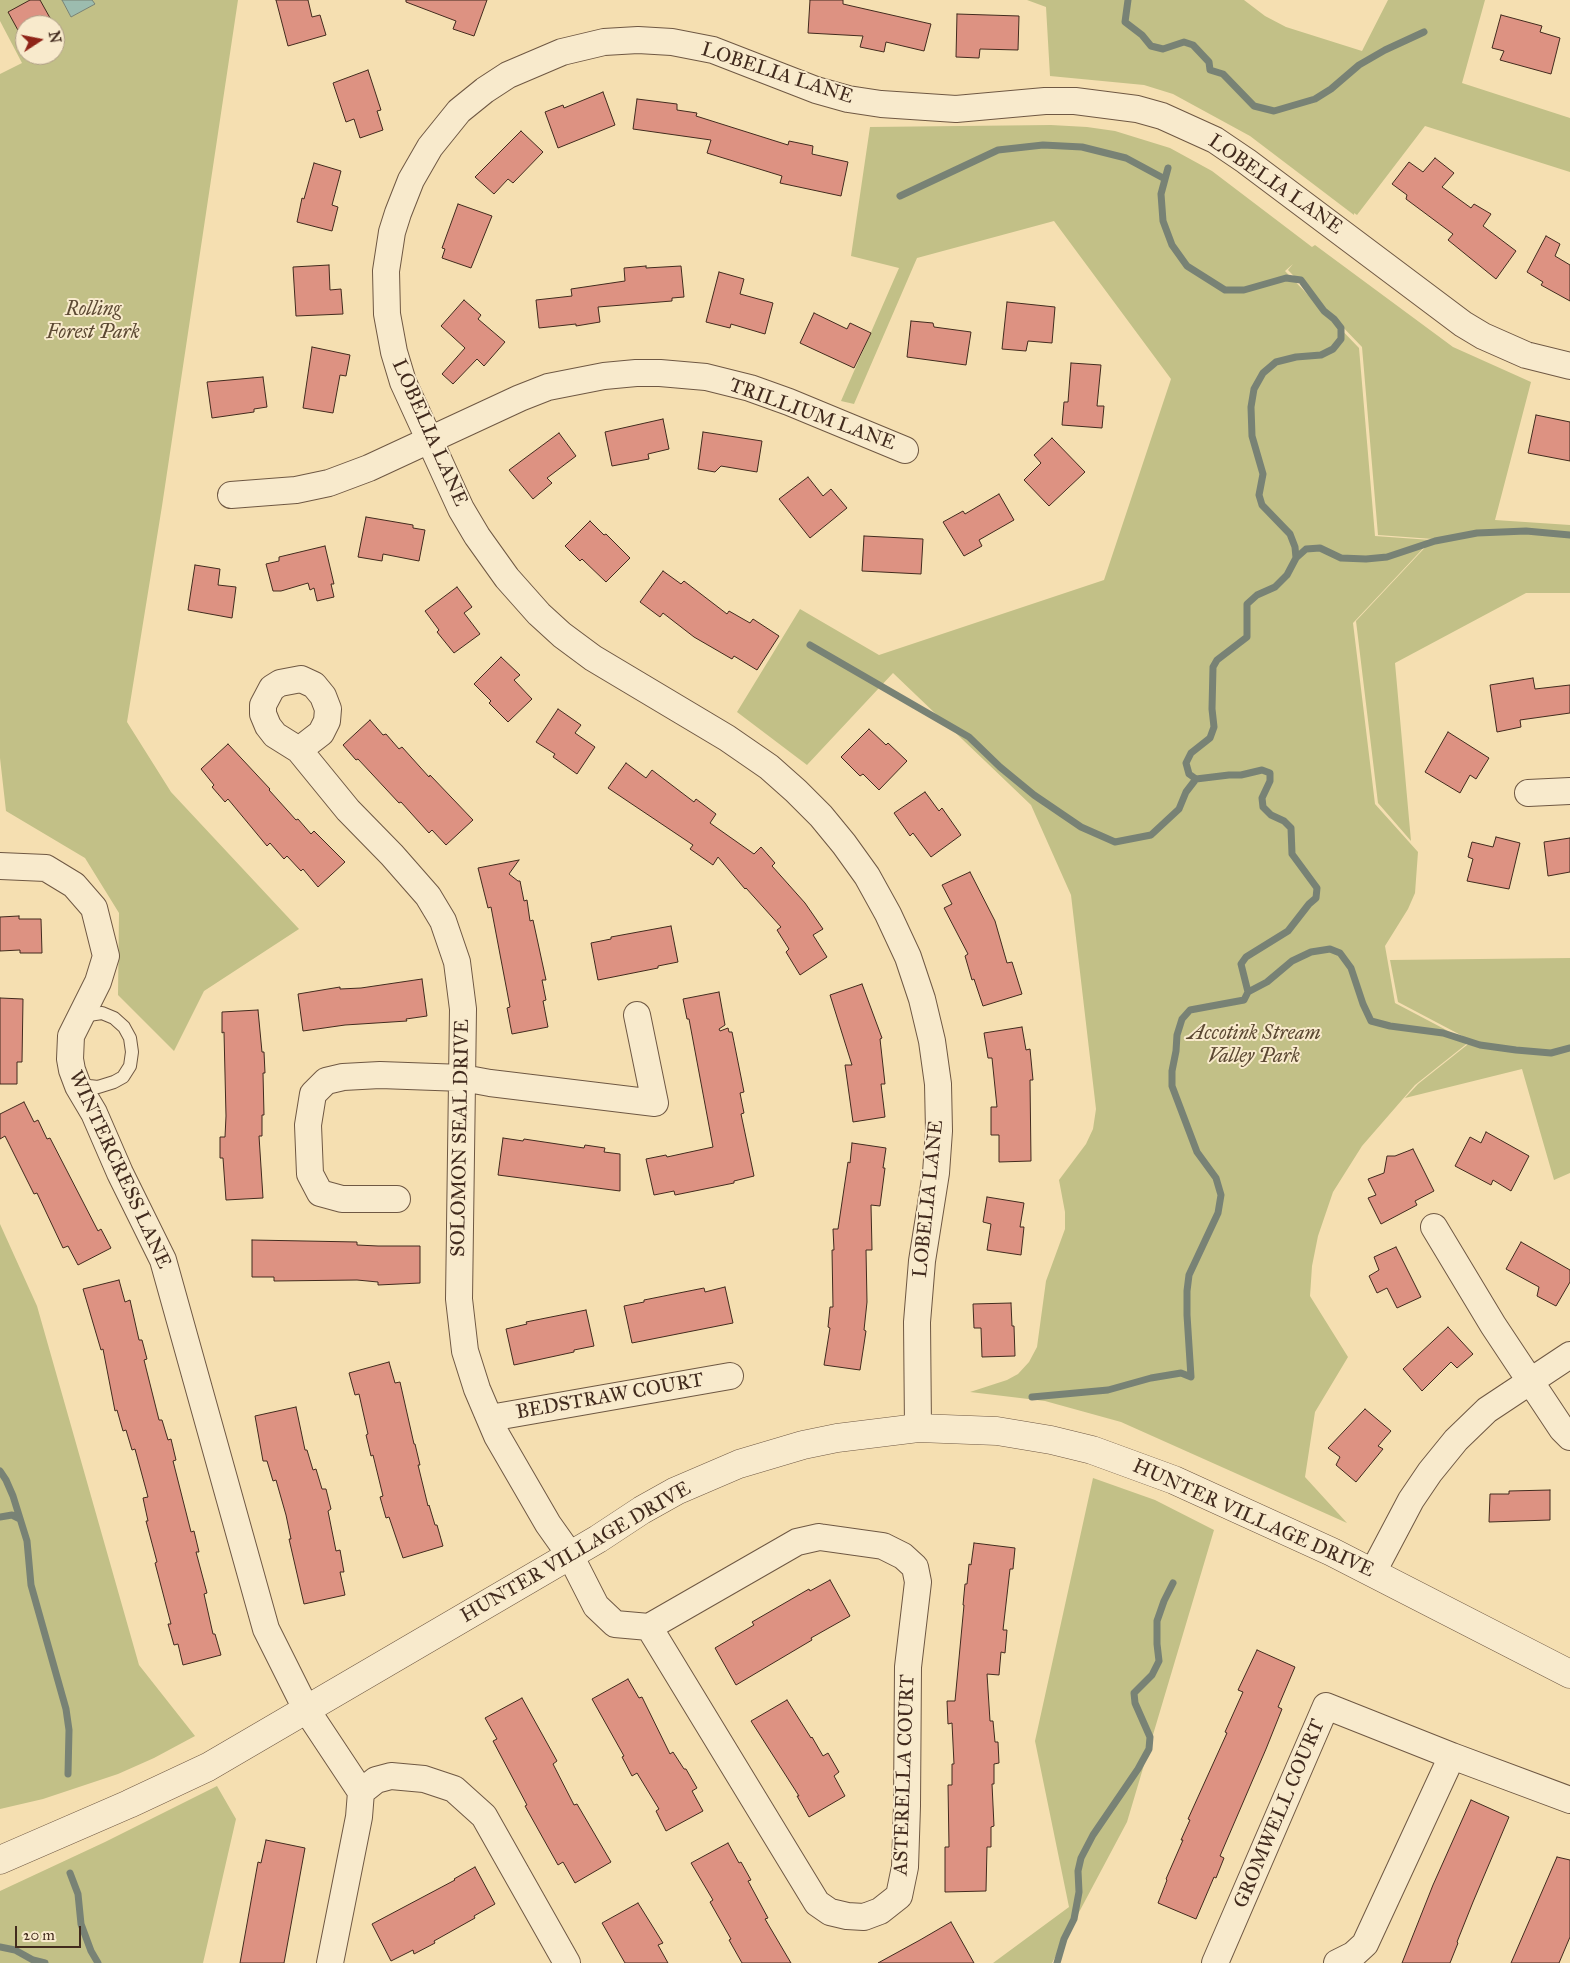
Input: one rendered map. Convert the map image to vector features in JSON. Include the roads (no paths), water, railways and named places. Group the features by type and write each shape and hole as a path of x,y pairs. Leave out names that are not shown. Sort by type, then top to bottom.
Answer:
{"street":[{"name":"LOBELIA LANE","path":"918,1428 917,1322 922,1261 936,1173 939,1131 938,1084 932,1041 922,999 908,957 888,914 867,876 821,816 769,767 727,738 593,658 562,635 539,614 507,578 477,536 462,509 403,382 394,352 387,314 386,271 392,232 411,180 430,148 460,111 485,90 508,75 562,52 604,42 638,40 672,42 713,50 816,90 848,99 880,104 956,109 1045,101 1075,101 1117,106 1162,116 1215,140 1246,161 1463,324 1512,349 1570,366"},
{"name":"TRILLIUM LANE","path":"231,495 296,490 329,483 369,468 520,398 548,387 604,376 660,373 706,377 750,388 789,402 905,450"},
{"name":"SOLOMON SEAL DRIVE","path":"299,750 348,810 392,855 428,896 443,921 457,962 463,1009 459,1299 465,1351 477,1389 507,1452 548,1524 570,1555"},
{"path":"1528,794 1570,791"},
{"name":"WINTERCRESS LANE","path":"0,866 46,868 74,884 94,908 106,956 98,982 71,1036 70,1059 76,1081 94,1113 120,1173 163,1260 266,1629 306,1709 361,1792"},
{"path":"397,1199 342,1199 320,1192 310,1174 308,1125 313,1094 326,1081 343,1077 380,1075 463,1078 655,1103 637,1015"},
{"path":"1434,1228 1493,1325 1562,1429 1570,1437"},
{"path":"1373,1572 1411,1500 1430,1472 1456,1440 1487,1410 1570,1355"},
{"name":"BEDSTRAW COURT","path":"490,1418 730,1376"},
{"name":"HUNTER VILLAGE DRIVE","path":"0,1860 208,1768 676,1491 739,1464 820,1442 918,1428 997,1431 1050,1440 1092,1450 1174,1480 1373,1572 1570,1674"},
{"name":"ASTERELLA COURT","path":"819,1537 883,1546 903,1556 915,1567 918,1582 908,1667 905,1867 899,1896 880,1910 864,1917 830,1912 817,1903 649,1627 797,1542 819,1537"},
{"path":"570,1555 596,1606 614,1624 649,1627"},
{"name":"GROMWELL COURT","path":"1215,1963 1326,1706 1570,1800"},
{"path":"1336,1963 1354,1955 1365,1944 1452,1756"},
{"path":"330,1963 359,1817 361,1792 376,1780 391,1776 424,1779 454,1789 484,1816 567,1963"}],"lane":[{"path":"76,1081 98,1087 114,1082 123,1076 130,1066 132,1052 130,1038 124,1027 114,1018 102,1013 82,1016"}],"waterway":[{"path":"1128,0 1125,22 1142,35 1151,46 1163,49 1184,42 1193,45 1209,62 1210,70 1223,74 1254,106 1274,111 1315,99 1331,89 1359,65 1385,50 1424,32"},
{"path":"900,196 998,150 1043,145 1082,147 1126,158 1165,179"},
{"path":"1032,1397 1108,1390 1151,1378 1181,1373 1191,1377 1187,1315 1189,1275 1218,1213 1221,1195 1216,1178 1197,1152 1172,1086 1177,1035 1182,1019 1190,1010 1244,1000 1248,992 1241,964 1246,957 1288,931 1316,898 1317,888 1292,854 1291,828 1284,821 1271,815 1263,807 1262,798 1270,781 1270,773 1262,770 1241,775 1196,779 1189,774 1186,763 1191,753 1210,738 1214,727 1212,709 1213,667 1217,660 1247,637 1247,604 1257,595 1275,587 1287,575 1296,558 1295,547 1290,534 1262,505 1259,495 1263,474 1252,436 1251,407 1254,389 1263,373 1276,362 1296,357 1321,355 1333,349 1341,339 1341,328 1324,311 1301,280 1286,278 1244,290 1225,290 1187,266 1172,245 1163,221 1161,194 1168,168"},
{"path":"1296,558 1306,549 1320,548 1341,558 1366,559 1387,557 1435,541 1477,533 1526,531 1570,535"},
{"path":"810,645 969,737 1000,767 1034,795 1081,827 1115,842 1151,835 1179,809 1186,792 1196,779"},
{"path":"1248,992 1267,982 1292,961 1311,952 1330,949 1340,953 1351,968 1371,1021 1390,1026 1443,1033 1480,1045 1516,1050 1551,1053 1570,1048"},
{"path":"0,1471 13,1496 27,1541 31,1585 66,1709 69,1730 68,1774"},
{"path":"0,1517 12,1515 20,1519"},
{"path":"1057,1963 1064,1939 1074,1919 1079,1892 1078,1871 1081,1858 1093,1835 1138,1769 1149,1749 1150,1737 1135,1703 1134,1693 1152,1675 1159,1661 1157,1621 1173,1583"},
{"path":"70,1873 78,1894 81,1924 91,1951 98,1963"},
{"path":"0,1947 15,1950 33,1960 45,1963"}],"park label":[{"name":"Rolling Forest Park","path":"93,322"},
{"name":"Accotink Stream Valley Park","path":"1254,1046"}]}
